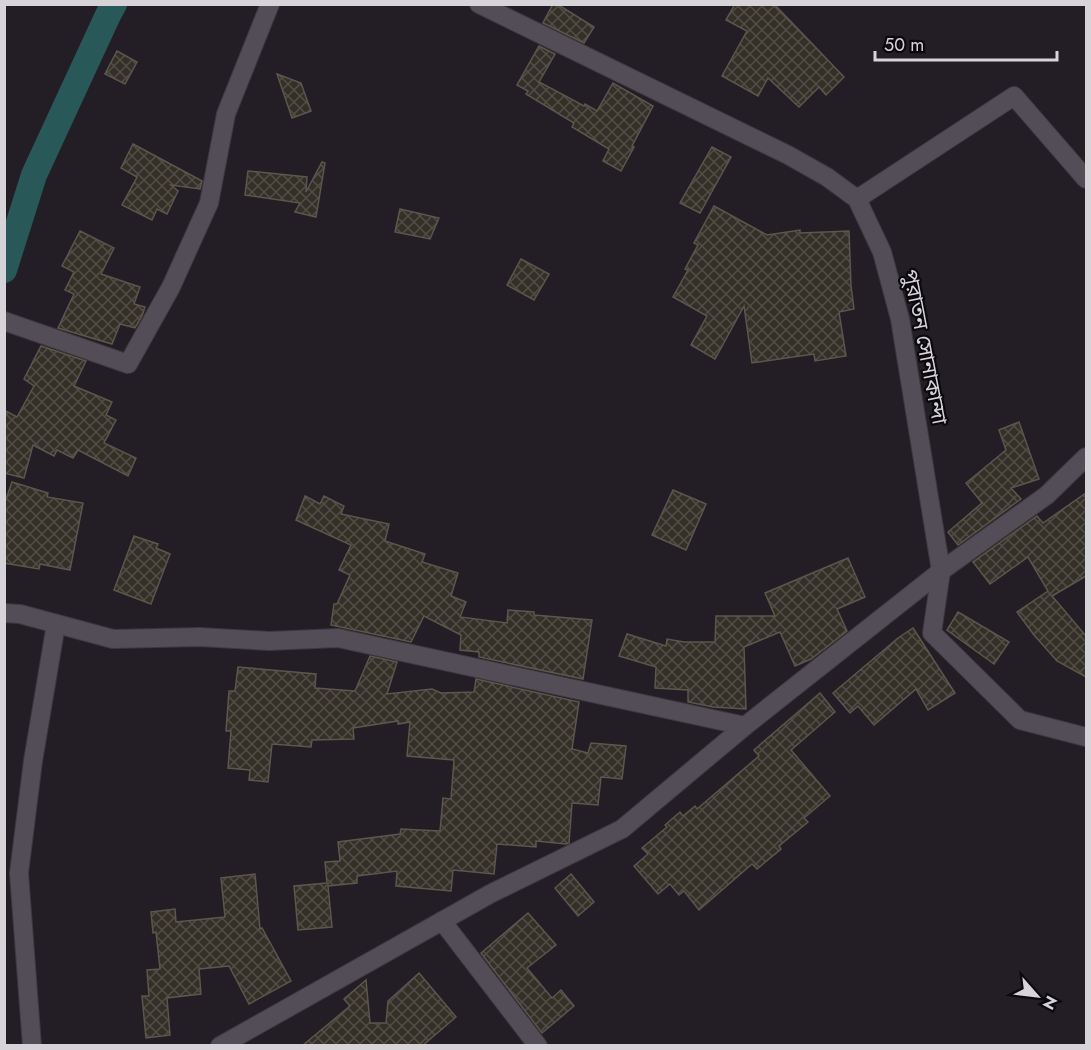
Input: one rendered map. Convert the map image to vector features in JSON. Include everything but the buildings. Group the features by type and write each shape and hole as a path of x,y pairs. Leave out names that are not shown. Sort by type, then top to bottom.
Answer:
{"street":[{"path":"9,323 128,364 171,287 209,203 226,114 270,4"},
{"name":"পুরাতন সোনাকান্দা","path":"479,4 788,155 827,177 857,199 882,252 900,319 941,571 932,633 1020,720 1086,737"},
{"path":"857,199 1014,96 1086,179"},
{"path":"220,1046 490,894 622,828 745,726 941,571 1047,495 1086,457"},
{"path":"4,613 20,614 113,639 200,637 269,641 338,638 745,726"},
{"path":"32,1046 19,873 33,761 56,624"},
{"path":"442,921 538,1046"}],"waterway":[{"path":"4,270 34,175 114,4"}]}
